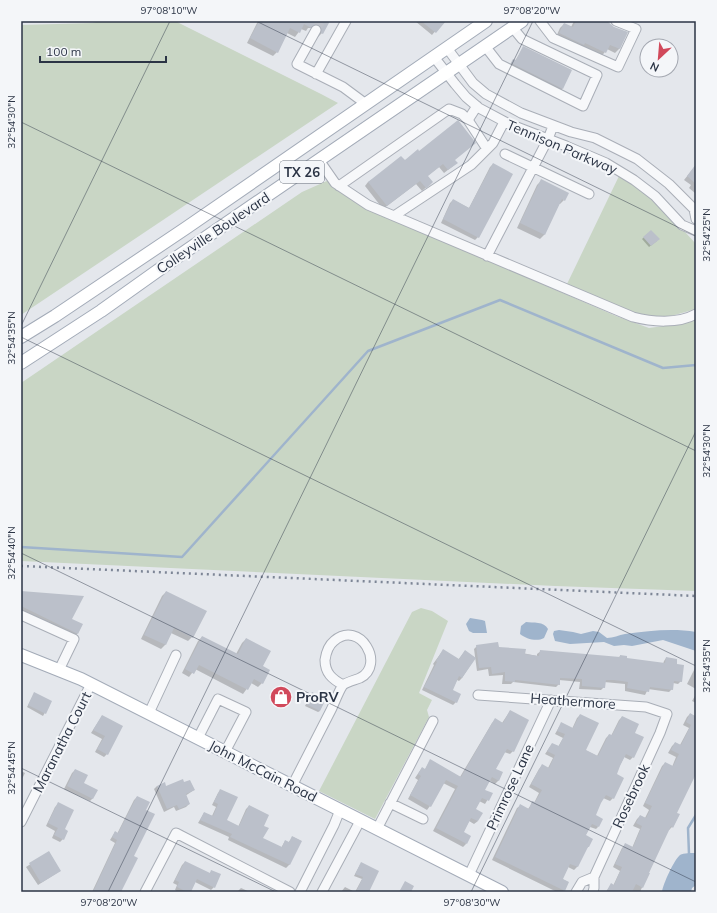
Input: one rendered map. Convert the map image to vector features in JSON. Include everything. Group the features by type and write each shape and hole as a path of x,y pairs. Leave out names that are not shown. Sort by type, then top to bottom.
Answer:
{"main road":[{"name":"Colleyville Boulevard","path":"21,337 56,316 186,228 486,21"},
{"name":"Colleyville Boulevard","path":"21,363 101,311 196,244 517,24"},
{"path":"186,228 196,244"},
{"name":"John McCain Road","path":"21,654 91,684 502,892"}],"street":[{"path":"316,74 346,21"},
{"path":"542,22 553,38 618,66 636,29 616,21"},
{"path":"485,46 499,64 583,106 597,75 522,39 517,24"},
{"path":"316,30 297,64 343,87 366,104"},
{"name":"Tennison Parkway","path":"447,48 473,83 486,94 521,114 553,126 595,138 637,159 669,184 694,209 696,219"},
{"name":"Tennison Parkway","path":"434,57 466,97 477,106 504,122 606,164 628,176 655,196 682,225 696,231"},
{"path":"468,120 477,106"},
{"path":"339,186 448,109 462,114 468,120 487,149"},
{"path":"394,216 471,165 493,143 504,122"},
{"path":"487,256 548,139 553,126"},
{"path":"505,154 589,194"},
{"path":"319,160 335,183 368,205 633,317 646,321 668,321 696,314"},
{"path":"21,615 74,640 59,670"},
{"path":"292,786 343,685 362,677 370,667 371,655 362,641 353,635 338,637 331,643 325,659 326,670 332,679 343,685"},
{"path":"149,713 176,655"},
{"name":"Maranatha Court","path":"21,822 91,684"},
{"name":"Heathermore","path":"478,695 646,707 667,714"},
{"path":"198,738 218,699 246,712 225,752"},
{"name":"Primrose Lane","path":"469,875 551,700"},
{"name":"Rosebrook","path":"593,892 594,877 660,733 667,714"},
{"path":"377,829 434,721"},
{"path":"390,803 423,819"},
{"path":"300,892 340,810"},
{"path":"322,892 360,821"},
{"path":"145,892 176,833 290,892"},
{"path":"576,892 582,882 594,877"}],"green space":[{"path":"101,21 175,21 338,103 21,315 21,25 92,23"},
{"path":"619,176 655,199 696,244 696,309 671,316 660,317 638,314 567,284"},
{"path":"329,180 344,194 360,205 616,316 649,328 685,323 696,319 696,591 555,586 21,561 21,383 302,192"},
{"path":"421,608 432,611 448,621 419,693 432,700 427,710 429,717 375,819 319,791 412,612"}],"water":[{"path":"470,618 485,621 487,633 473,633 469,631 466,624"},
{"path":"526,622 546,626 548,629 544,638 538,640 532,639 520,634 521,626"},
{"path":"559,630 581,634 593,631 599,632 607,638 625,634 660,630 696,632 696,651 663,640 632,646 614,646 604,642 570,644 555,641 553,634 554,631"},
{"path":"696,853 696,885 692,888 691,892 662,892 669,872 680,855"}],"building":[{"path":"259,21 330,21 323,34 321,33 321,27 316,24 311,28 304,24 300,33 290,28 278,53 250,38"},
{"path":"421,21 446,21 436,33"},
{"path":"576,21 607,21 614,27 628,32 620,49 610,45 606,53 585,43 584,45 559,33 564,23 573,27"},
{"path":"523,46 572,70 563,89 511,63 513,59 516,60"},
{"path":"458,120 476,143 455,160 458,163 448,170 443,164 428,176 433,182 429,186 426,188 420,181 387,206 368,182 401,156 405,160 418,149 419,151"},
{"path":"493,163 513,174 479,238 443,219 453,199 469,208"},
{"path":"696,164 696,184 687,176"},
{"path":"541,179 569,193 565,201 562,199 545,235 520,223"},
{"path":"651,230 660,239 651,246 643,237"},
{"path":"21,591 84,596 72,619 83,624 78,634 21,606"},
{"path":"166,591 207,611 193,638 174,628 166,645 144,635"},
{"path":"202,636 238,654 246,638 271,651 263,666 270,670 263,684 254,679 248,690 199,665 194,674 185,669"},
{"path":"498,642 499,647 526,649 525,654 539,656 540,650 620,657 620,655 627,656 627,658 665,663 666,657 677,659 677,664 684,665 682,682 674,681 673,690 650,687 649,692 627,688 628,682 614,680 606,680 605,688 582,686 582,679 560,678 560,685 515,680 515,682 505,681 505,672 492,674 491,667 479,668 476,645"},
{"path":"443,649 459,659 465,650 476,658 462,678 459,676 453,690 461,694 457,703 424,687"},
{"path":"34,692 52,701 46,714 28,705"},
{"path":"312,692 326,699 320,711 306,704"},
{"path":"510,710 529,720 514,752 507,749 496,769 503,772 499,781 492,777 485,790 493,793 489,801 482,798 476,809 483,813 478,821 471,818 464,832 471,836 467,844 436,828 458,786 446,780 431,807 410,795 421,776 418,774 422,767 425,769 430,759 461,777 495,718 503,723"},
{"path":"690,713 695,716 696,714 696,774 677,813 680,814 673,828 671,826 643,888 636,884 632,892 606,892 611,883 614,885 622,867 615,864 625,843 633,847 642,826 636,823 640,815 646,818 652,806 645,803 665,762 673,766 679,754 671,750 675,742 681,745 691,725 686,722"},
{"path":"580,714 599,723 586,750 598,756 609,734 612,735 622,716 639,724 635,733 644,737 634,758 626,754 617,774 624,778 614,799 606,795 601,803 596,815 603,819 599,827 592,824 586,835 593,839 578,867 570,864 563,879 569,882 565,891 495,857 520,804 529,809 532,801 535,802 542,790 531,784 542,764 549,768 555,755 547,751 552,743 559,746 565,734 557,731 561,722 573,728"},
{"path":"102,715 123,726 108,755 97,749 105,736 93,730"},
{"path":"75,769 88,775 84,783 98,790 93,799 67,786"},
{"path":"183,779 184,782 190,780 195,790 186,794 190,804 179,809 177,805 167,809 157,786 165,782 166,786"},
{"path":"220,789 238,797 227,820 239,826 249,805 269,815 264,826 269,828 263,838 282,847 285,840 289,842 292,836 302,841 290,865 230,837 232,834 200,820 204,812 213,816 218,804 214,802"},
{"path":"137,796 150,802 146,810 155,814 134,856 138,858 121,892 93,892 117,840 112,837 115,831 118,833"},
{"path":"58,802 74,810 65,829 68,831 64,840 54,835 58,828 48,823"},
{"path":"49,851 61,871 41,883 29,863"},
{"path":"185,861 210,873 211,870 221,874 215,888 197,879 191,892 187,892 177,887 179,882 175,880"},
{"path":"361,862 379,871 369,892 356,892 363,877 355,874"},
{"path":"405,881 414,886 411,892 399,892"}],"waterway":[{"path":"21,547 182,557 368,351 500,300 663,368 696,365"},
{"path":"689,854 688,828 696,815"}],"tunnel":[{"path":"316,30 321,21"}],"railway":[{"path":"21,566 696,596"}],"place":[{"name":"ProRV","path":"281,697"}]}
